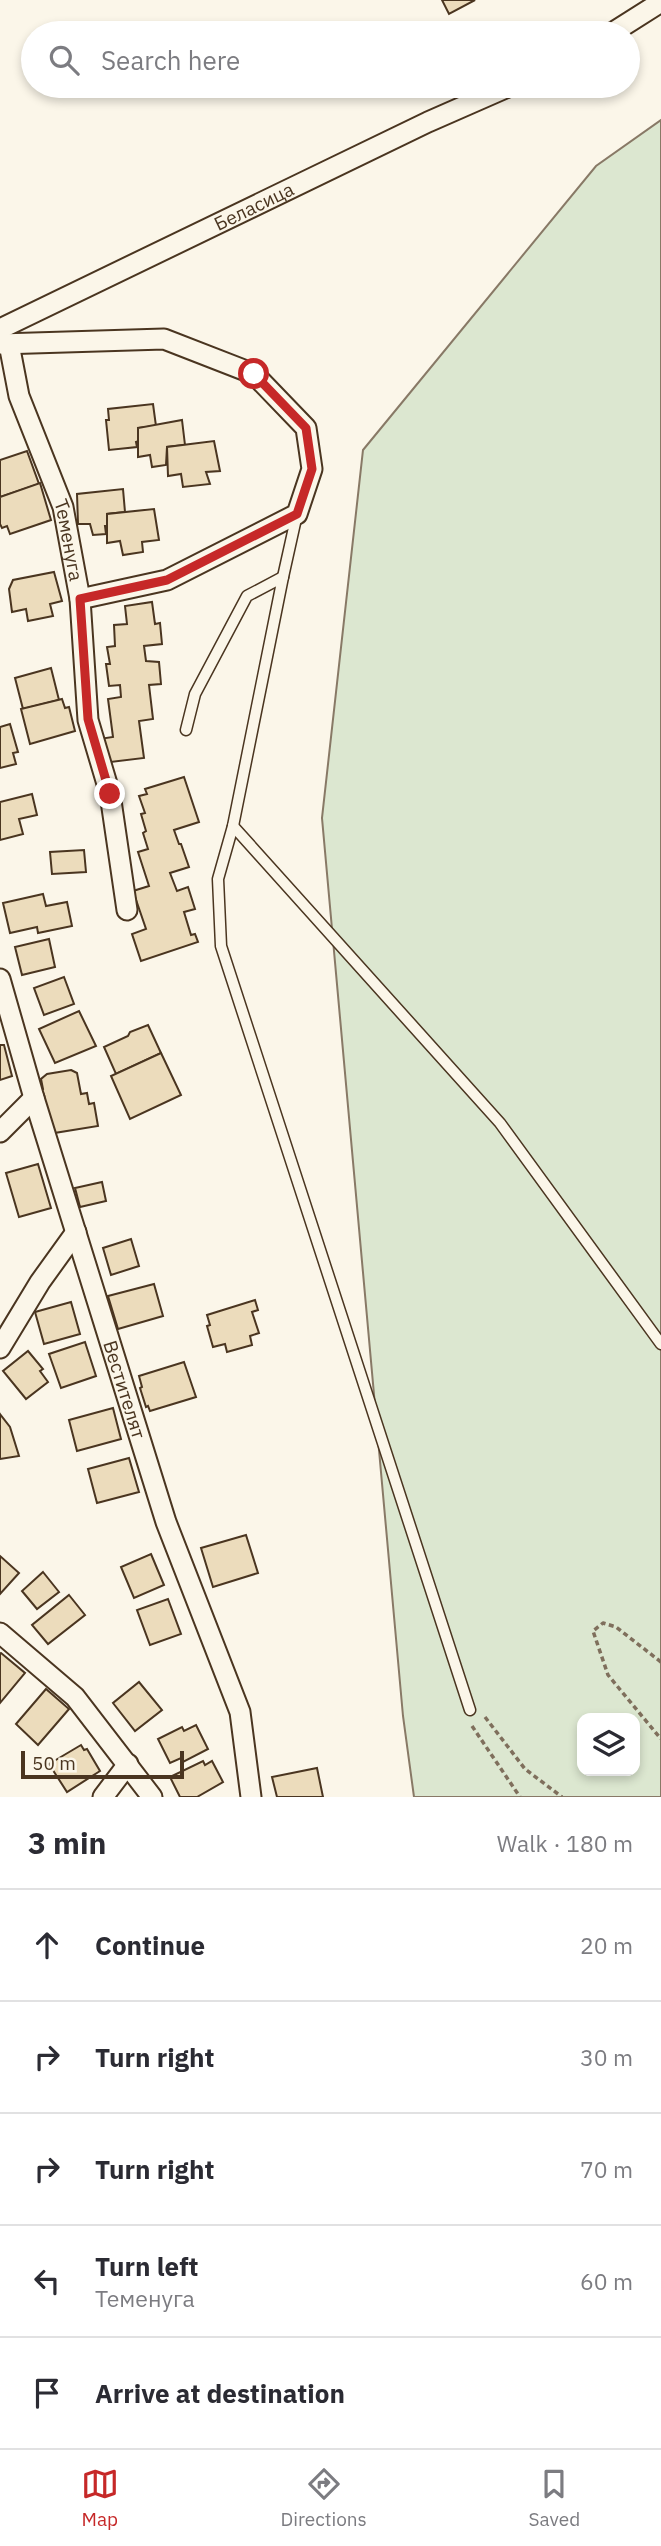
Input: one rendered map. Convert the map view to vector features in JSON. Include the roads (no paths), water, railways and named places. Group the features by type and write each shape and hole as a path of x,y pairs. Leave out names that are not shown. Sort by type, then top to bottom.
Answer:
{"street":[{"path":"631,21 661,2"},
{"name":"Беласица","path":"3,339 428,122 483,98"},
{"path":"3,339 164,339 254,374 306,428 312,469 297,514 167,580 80,599"},
{"name":"Теменуга","path":"3,339 19,396 63,507 80,599 88,719 110,794 127,910"},
{"name":"Вестителят","path":"0,979 34,1098 166,1522 240,1712 251,1797"},
{"path":"0,1132 34,1098"},
{"path":"0,1348 40,1282 76,1232"},
{"path":"0,1633 75,1697 152,1797"},
{"path":"103,1797 128,1764"}],"lane":[{"path":"297,514 233,826 218,879 221,946 470,1710"},
{"path":"186,730 195,694 247,596 282,577"},
{"path":"233,826 500,1123 661,1344"}]}
